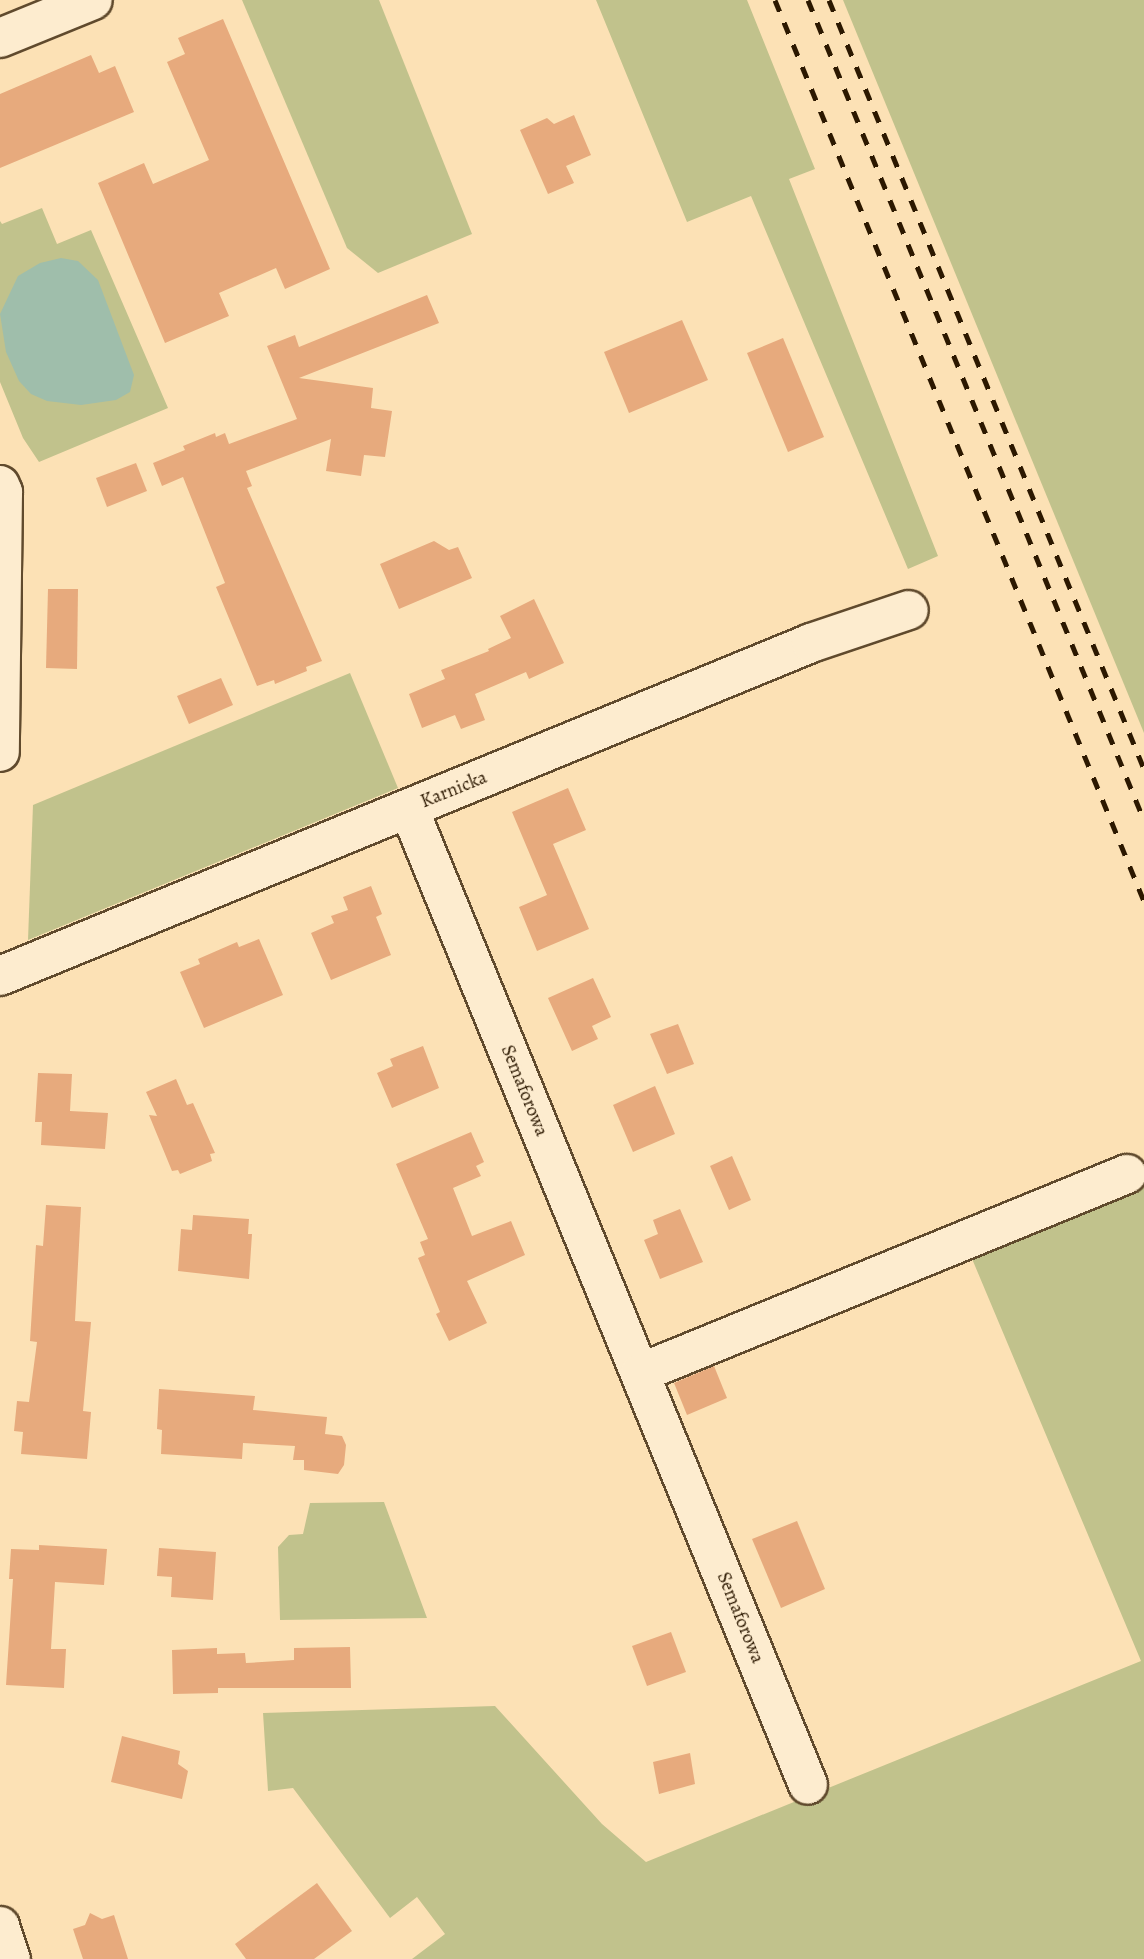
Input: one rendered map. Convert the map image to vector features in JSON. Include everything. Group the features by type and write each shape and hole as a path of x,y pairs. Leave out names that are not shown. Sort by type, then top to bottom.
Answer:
{"street":[{"path":"0,38 93,0"},
{"path":"0,485 3,492 0,752"},
{"name":"Karnicka","path":"0,976 811,643 909,610"},
{"name":"Semaforowa","path":"409,808 808,1785"},
{"path":"640,1373 1127,1174"},
{"path":"0,1926 11,1959"}],"green space":[{"path":"242,0 379,0 472,234 378,273 347,248"},
{"path":"596,0 747,0 815,169 789,179 938,556 908,569 751,196 687,222"},
{"path":"843,0 1144,0 1144,733"},
{"path":"42,208 57,244 91,230 168,408 39,462 23,438 0,382 0,221 2,224"},
{"path":"350,673 398,788 28,940 33,805"},
{"path":"1144,1187 1144,1959 412,1959 445,1934 417,1897 390,1918 293,1788 268,1791 263,1713 495,1706 602,1824 646,1862 1141,1661 970,1254"},
{"path":"384,1502 427,1618 280,1620 278,1547 289,1535 303,1534 310,1503"}],"shaded area":[{"path":"61,258 78,261 98,280 134,375 130,392 116,400 81,405 47,401 31,394 19,381 6,352 0,314 18,276 40,263"}],"building":[{"path":"223,19 330,269 285,289 276,268 219,293 229,316 165,343 98,183 144,163 153,184 209,160 167,62 185,54 178,38"},
{"path":"91,55 99,73 115,66 134,112 0,168 0,94"},
{"path":"574,115 591,155 566,166 574,183 548,194 520,130 547,118 554,124"},
{"path":"427,295 439,323 299,378 373,388 371,408 392,411 385,457 364,455 361,476 326,471 331,439 246,471 252,486 247,488 322,661 306,667 307,671 275,684 274,680 257,686 216,587 225,583 183,477 162,486 153,463 185,450 183,446 215,433 216,437 225,433 229,444 297,419 267,346 295,335 299,347"},
{"path":"682,320 708,380 629,413 604,352"},
{"path":"783,338 824,437 788,452 747,353"},
{"path":"136,463 147,491 107,507 96,478"},
{"path":"434,541 449,550 458,547 472,578 399,609 380,564"},
{"path":"48,589 78,589 77,669 46,668"},
{"path":"534,599 564,663 529,679 526,672 475,694 485,720 461,729 455,715 422,728 409,694 445,679 441,670 489,651 488,649 511,638 500,616"},
{"path":"221,678 233,705 189,724 177,696"},
{"path":"568,788 586,830 553,844 589,929 537,951 519,907 547,895 512,812"},
{"path":"371,886 382,914 376,917 391,955 331,980 311,933 334,923 331,916 348,910 343,897"},
{"path":"259,939 283,995 204,1028 180,972 200,964 198,959 237,942 239,947"},
{"path":"593,978 611,1017 592,1026 598,1039 572,1051 548,998"},
{"path":"678,1024 694,1064 667,1074 650,1034"},
{"path":"423,1046 439,1088 392,1108 377,1073 393,1066 390,1059"},
{"path":"38,1073 72,1074 70,1111 108,1113 105,1149 41,1145 42,1122 35,1122"},
{"path":"176,1079 187,1105 193,1103 215,1153 210,1154 212,1161 180,1174 178,1170 172,1171 149,1115 157,1116 146,1092"},
{"path":"655,1086 675,1134 633,1152 613,1105"},
{"path":"471,1132 484,1162 476,1166 481,1176 453,1188 472,1236 511,1221 525,1255 467,1281 487,1323 449,1341 436,1314 440,1312 418,1258 425,1255 420,1242 428,1239 396,1164"},
{"path":"732,1156 751,1200 729,1210 710,1166"},
{"path":"46,1205 81,1207 75,1321 91,1322 83,1411 91,1412 87,1459 21,1454 23,1432 14,1431 17,1401 29,1402 37,1342 30,1341 36,1245 43,1246"},
{"path":"680,1209 703,1262 660,1279 644,1240 658,1234 653,1220"},
{"path":"193,1215 249,1219 248,1234 252,1234 249,1279 178,1271 181,1229 192,1230"},
{"path":"714,1366 727,1398 687,1415 674,1383"},
{"path":"159,1389 255,1396 253,1410 327,1417 325,1434 342,1436 346,1445 344,1465 338,1474 304,1470 304,1460 293,1460 295,1446 243,1443 242,1459 161,1454 162,1430 157,1429"},
{"path":"797,1521 825,1589 781,1608 752,1539"},
{"path":"39,1545 107,1549 104,1585 55,1582 51,1649 66,1649 64,1688 6,1685 13,1579 9,1579 11,1549 39,1550"},
{"path":"159,1548 216,1552 213,1600 171,1597 172,1577 157,1576"},
{"path":"671,1632 686,1672 647,1686 632,1646"},
{"path":"350,1647 351,1688 218,1688 218,1693 173,1694 172,1650 217,1648 217,1654 245,1653 246,1663 294,1660 294,1648"},
{"path":"122,1736 180,1751 178,1764 188,1771 182,1799 111,1782"},
{"path":"690,1753 695,1784 659,1794 653,1762"},
{"path":"317,1883 352,1931 314,1959 246,1959 235,1944"},
{"path":"90,1913 102,1919 114,1915 128,1959 83,1959 73,1929 85,1925"}],"railway":[{"path":"775,0 1144,901"},
{"path":"808,0 1144,820"},
{"path":"829,0 1144,769"}]}
